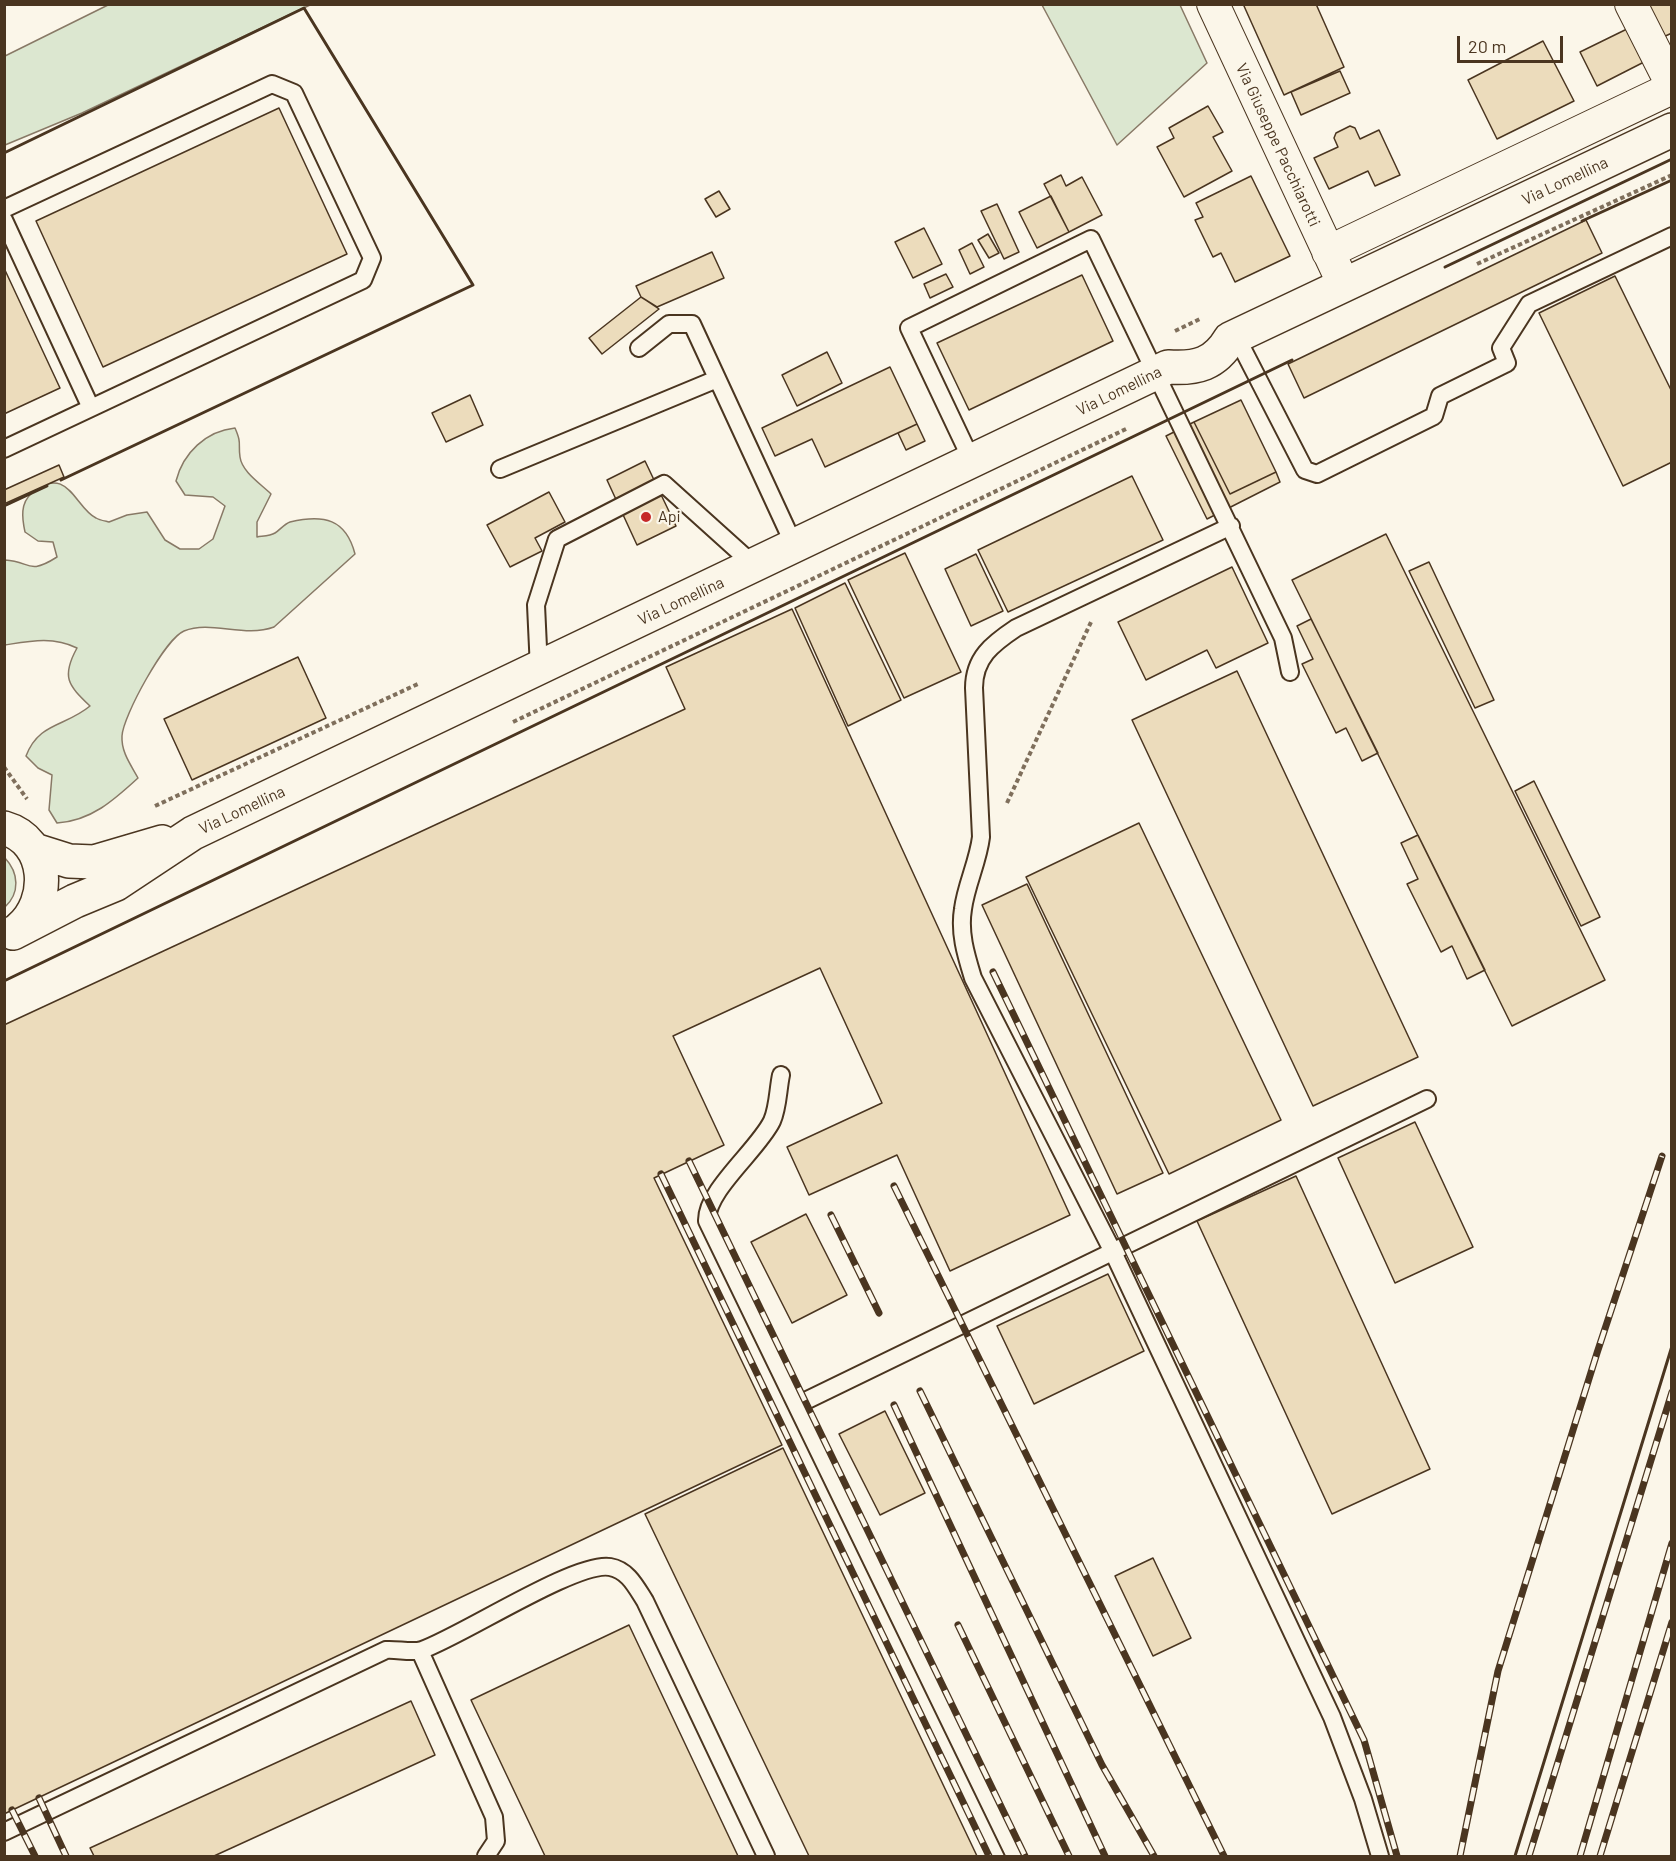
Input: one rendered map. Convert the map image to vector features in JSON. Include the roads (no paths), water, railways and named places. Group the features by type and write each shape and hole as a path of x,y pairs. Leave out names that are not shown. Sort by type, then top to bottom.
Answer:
{"main road":[{"name":"Via Lomellina","path":"9,935 75,901 116,885 193,833 972,461 1155,362 1212,334 1233,337 1671,130"},
{"name":"Via Lomellina","path":"4,828 26,841 34,850 42,868 43,887 39,905 28,922 9,935"},
{"name":"Via Lomellina","path":"34,850 69,861 94,862 193,833"}],"street":[{"name":"Via Giuseppe Pacchiarotti","path":"1213,4 1344,286"},
{"path":"1328,252 1671,86 1631,4"}],"lane":[{"path":"4,209 272,84 294,93 372,258 363,280 4,449"},
{"path":"4,220 91,408"},
{"path":"1233,337 1305,470 1317,474 1434,416 1440,396 1507,363 1501,348 1529,304 1671,236"},
{"path":"972,461 909,328 1091,239 1155,362 1232,526 1283,638 1290,672"},
{"path":"639,348 669,324 692,324 795,547"},
{"path":"500,469 717,379"},
{"path":"539,669 536,605 557,539 664,484 755,566"},
{"path":"1232,526 1016,628 995,642 980,658 974,672 974,688 981,837 979,855 963,907 964,950 973,978 1113,1252 1332,1717 1364,1799 1380,1857"},
{"path":"781,1075 772,1120 715,1197 707,1214 707,1221 1015,1857"},
{"path":"796,1405 1427,1099"},
{"path":"4,1832 386,1650 401,1648 420,1651 579,1572 609,1567 621,1570 633,1582 645,1601 766,1857"},
{"path":"420,1651 494,1817 496,1841 486,1857"}],"railway":[{"path":"993,972 1364,1740 1397,1856"},
{"path":"1460,1856 1498,1671 1597,1353 1662,1156"},
{"path":"689,1161 1025,1856"},
{"path":"661,1174 989,1856"},
{"path":"894,1186 1224,1856"},
{"path":"831,1215 879,1313"},
{"path":"920,1391 1102,1765 1154,1856"},
{"path":"1529,1856 1672,1392"},
{"path":"894,1405 1105,1856"},
{"path":"1580,1856 1672,1543"},
{"path":"1600,1856 1672,1622"},
{"path":"958,1625 1069,1856"},
{"path":"39,1798 66,1856"},
{"path":"12,1810 35,1856"}],"place":[{"name":"Api","path":"646,517"}]}
